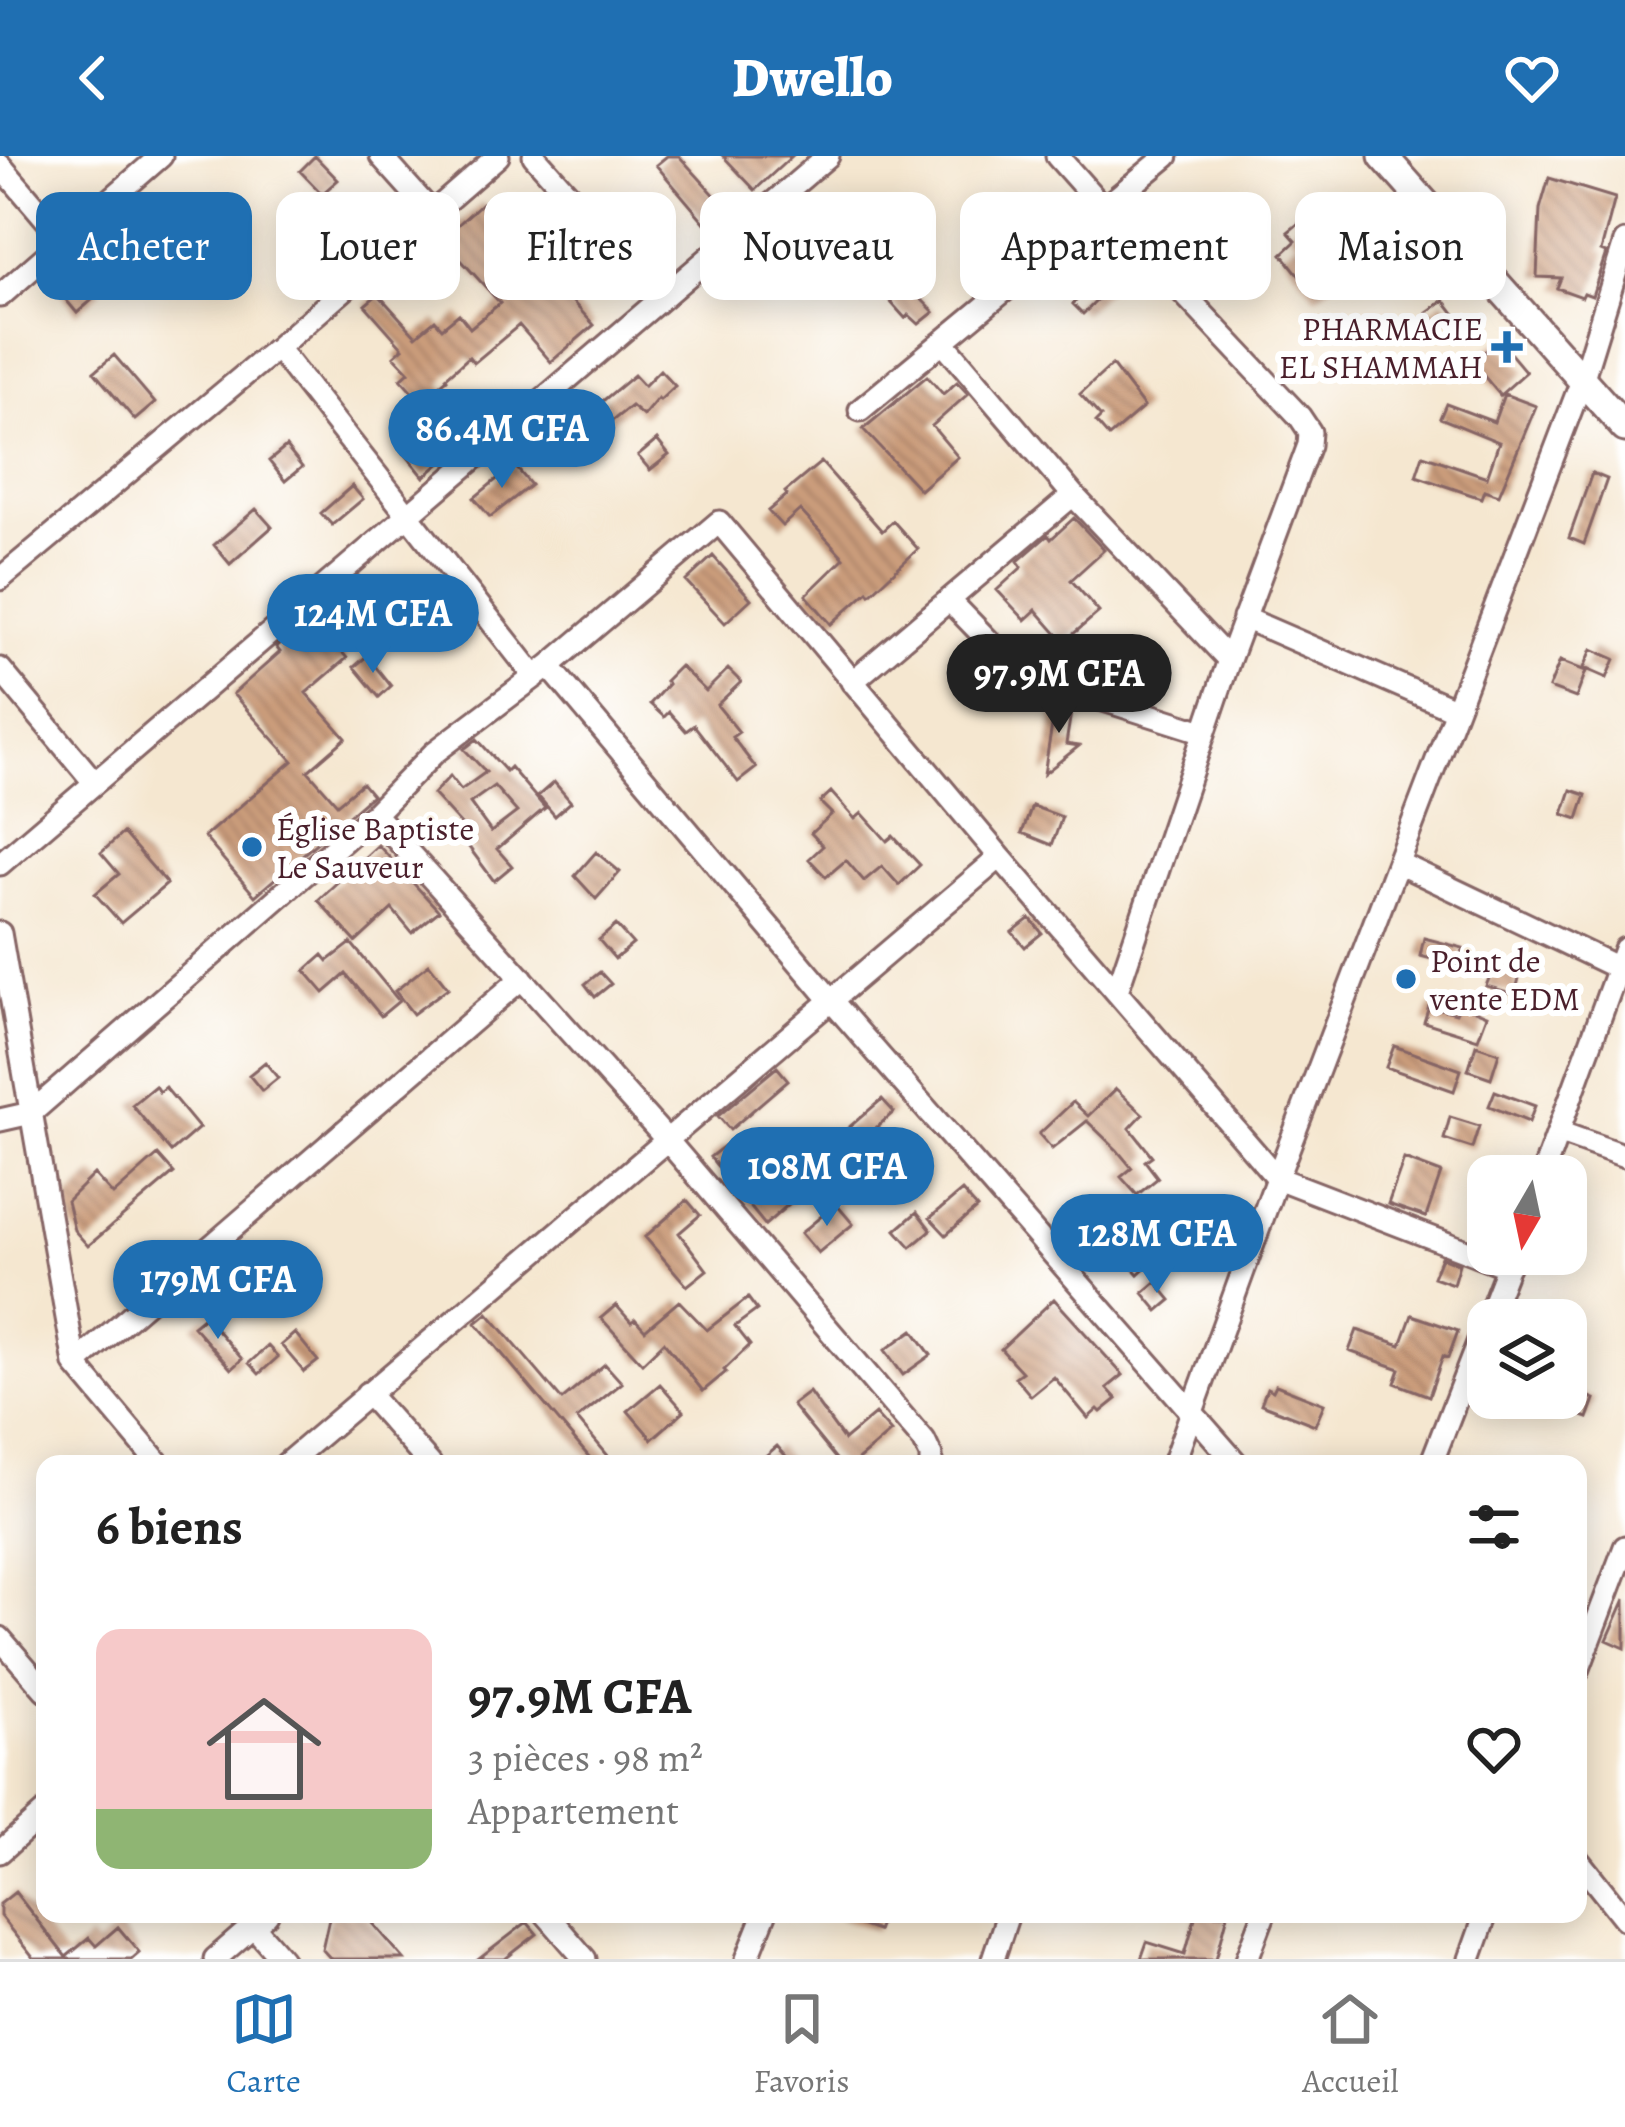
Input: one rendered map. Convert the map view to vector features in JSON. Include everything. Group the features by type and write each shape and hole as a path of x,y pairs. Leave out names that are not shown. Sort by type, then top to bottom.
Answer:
{"street":[{"path":"118,192 160,156"},
{"path":"381,156 413,192"},
{"path":"456,192 498,156"},
{"path":"534,156 566,192"},
{"path":"676,285 828,156"},
{"path":"1057,156 1088,192"},
{"path":"1124,192 1167,156"},
{"path":"1383,156 1625,428"},
{"path":"0,165 36,207"},
{"path":"1177,1455 1276,1178 1583,378 1625,242"},
{"path":"0,296 36,264"},
{"path":"0,578 332,300"},
{"path":"0,864 659,300"},
{"path":"860,410 995,300"},
{"path":"1117,991 1228,660 1309,445 1310,432 1300,417 1189,300"},
{"path":"944,343 1073,495 1228,660"},
{"path":"277,348 406,517 1229,1455"},
{"path":"852,682 1073,495"},
{"path":"0,1120 32,1113 374,814 435,752 542,672 718,522 1276,1178 1467,1246"},
{"path":"950,602 1007,661 1037,679 1204,732"},
{"path":"1244,618 1456,710"},
{"path":"0,669 94,782"},
{"path":"374,814 667,1138 925,1441 931,1455"},
{"path":"296,1455 1000,857"},
{"path":"1398,863 1622,959 1550,1155"},
{"path":"0,932 75,1364 151,1455"},
{"path":"75,1364 522,978"},
{"path":"1558,1132 1625,1156"},
{"path":"1435,1455 1505,1275"},
{"path":"367,1394 422,1455"},
{"path":"1587,1647 1625,1547"},
{"path":"0,1638 36,1674"},
{"path":"0,1852 36,1820"},
{"path":"1587,1871 1625,1919"},
{"path":"215,1959 249,1923"},
{"path":"257,1923 281,1959"},
{"path":"554,1923 585,1959"},
{"path":"747,1959 761,1923"},
{"path":"993,1959 1005,1923"},
{"path":"1247,1959 1261,1923"},
{"path":"1470,1959 1483,1923"}],"building":[{"path":"315,156 338,180 320,192 300,171"},
{"path":"667,156 679,156 712,192 700,192 700,217 656,165"},
{"path":"723,156 792,156 755,190"},
{"path":"1549,178 1615,198 1601,251 1606,253 1592,296 1557,288 1561,278 1537,277 1540,209"},
{"path":"484,205 484,285 460,259 460,223"},
{"path":"1295,242 1295,270 1282,254"},
{"path":"66,300 92,300 77,313"},
{"path":"383,300 416,336 435,320 442,328 459,314 470,328 500,303 497,300 571,300 594,325 551,362 519,325 474,363 469,357 446,377 441,384 475,426 424,477 398,445 432,414 401,379 409,372 394,356 403,348 365,305"},
{"path":"889,300 922,300 934,312 919,324 909,315 905,318"},
{"path":"1077,300 1097,300 1083,314 1073,304"},
{"path":"1444,300 1454,313 1438,325 1427,312"},
{"path":"1499,340 1526,372 1500,395 1472,362"},
{"path":"114,355 155,403 135,420 94,372"},
{"path":"1112,365 1144,407 1109,437 1096,422 1101,417 1080,394"},
{"path":"660,370 675,386 643,416 631,406 612,421 599,404 634,375 644,386"},
{"path":"927,376 943,394 957,382 968,394 932,426 958,457 920,490 863,429"},
{"path":"1504,394 1536,406 1499,495 1484,490 1481,498 1416,476 1423,455 1487,477 1499,442 1440,418 1446,404 1494,422"},
{"path":"657,440 669,455 650,470 638,456"},
{"path":"286,447 302,467 285,481 269,461"},
{"path":"821,462 882,531 893,521 918,549 831,624 806,595 844,558 800,510 782,526 768,511"},
{"path":"514,465 531,485 490,517 474,498"},
{"path":"1592,473 1607,479 1584,544 1569,538"},
{"path":"352,486 363,499 332,525 321,513"},
{"path":"256,509 272,527 230,564 214,545"},
{"path":"1074,518 1104,550 1071,580 1099,612 1064,642 1036,610 1025,620 997,590 1022,567 1018,561"},
{"path":"713,556 751,599 725,623 686,581"},
{"path":"314,620 347,658 306,693 346,738 308,771 337,804 362,783 372,795 255,896 204,837 293,761 233,694 280,652 276,647 290,636 295,641"},
{"path":"1592,649 1615,659 1607,678 1584,668"},
{"path":"367,656 391,686 379,697 354,667"},
{"path":"1560,661 1586,671 1576,698 1549,688"},
{"path":"680,666 706,691 728,669 741,682 717,705 739,732 732,737 756,768 738,782 694,725 686,731 669,712 664,717 650,704"},
{"path":"1056,701 1072,706 1066,744 1079,746 1044,774"},
{"path":"477,739 506,771 510,767 545,808 497,849 512,866 494,881 457,831 463,827 433,794 450,776 461,790 486,772 464,749","holes":["494,786 517,812 491,832 470,803"]},
{"path":"554,782 571,802 555,816 538,796"},
{"path":"1571,790 1586,795 1578,819 1563,814"},
{"path":"831,792 855,819 862,813 887,841 893,836 920,865 899,885 882,866 864,881 846,860 826,877 809,859 823,846 811,833 832,814 820,802"},
{"path":"1032,806 1062,817 1052,845 1022,833"},
{"path":"123,833 167,884 121,923 95,894 119,874 101,853"},
{"path":"378,845 439,911 412,933 392,909 356,942 318,900"},
{"path":"596,852 620,872 596,899 575,876"},
{"path":"1030,918 1042,933 1025,947 1012,932"},
{"path":"616,925 633,944 615,959 599,940"},
{"path":"1424,938 1463,948 1457,966 1420,956"},
{"path":"351,943 399,1001 381,1016 346,974 324,993 305,971 323,955 328,961"},
{"path":"429,964 448,988 413,1014 395,991"},
{"path":"1494,966 1520,974 1515,994 1486,986"},
{"path":"600,972 611,984 595,997 585,984"},
{"path":"1460,1004 1487,1015 1478,1039 1424,1022 1429,1006 1456,1013"},
{"path":"1476,1045 1499,1053 1491,1078 1468,1070"},
{"path":"1394,1046 1461,1070 1454,1091 1386,1067"},
{"path":"265,1062 278,1078 262,1091 249,1075"},
{"path":"777,1067 788,1080 730,1130 718,1116"},
{"path":"155,1086 159,1092 165,1087 199,1128 171,1152 132,1105"},
{"path":"1116,1089 1143,1114 1130,1128 1152,1156 1145,1161 1158,1178 1137,1195 1121,1177 1132,1168 1087,1121 1052,1149 1039,1134 1073,1102 1088,1116"},
{"path":"1495,1091 1535,1106 1529,1122 1489,1106"},
{"path":"882,1099 894,1112 765,1225 710,1157 724,1146 766,1198"},
{"path":"1450,1117 1479,1126 1472,1148 1444,1139"},
{"path":"158,1155 174,1173 88,1246 74,1230 67,1201 94,1174 113,1195"},
{"path":"1404,1159 1441,1173 1426,1217 1388,1204"},
{"path":"962,1191 977,1208 946,1235 930,1218"},
{"path":"687,1200 700,1215 679,1233 707,1270 687,1286 645,1237"},
{"path":"836,1204 853,1224 818,1253 801,1233"},
{"path":"917,1212 931,1230 911,1247 896,1230"},
{"path":"1156,1229 1176,1240 1138,1274 1123,1257"},
{"path":"1441,1257 1459,1264 1453,1284 1433,1277"},
{"path":"1156,1282 1171,1300 1158,1311 1143,1293"},
{"path":"748,1298 757,1310 735,1326 750,1345 703,1391 664,1342 642,1363 601,1318 616,1305 645,1330 679,1301 707,1330"},
{"path":"1054,1299 1123,1375 1107,1388 1117,1399 1088,1418 1054,1377 1031,1396 1015,1377 1022,1372 1001,1349"},
{"path":"488,1313 562,1400 605,1364 622,1383 577,1419 607,1455 587,1455 476,1323"},
{"path":"1412,1315 1458,1331 1429,1396 1395,1383 1400,1369 1349,1351 1357,1330 1401,1345"},
{"path":"205,1316 242,1359 231,1369 193,1326"},
{"path":"913,1330 931,1355 903,1375 885,1350"},
{"path":"295,1333 318,1361 304,1372 281,1345"},
{"path":"268,1346 278,1357 259,1374 249,1363"},
{"path":"660,1384 684,1411 652,1439 628,1411"},
{"path":"1276,1385 1324,1404 1315,1425 1261,1404 1267,1388 1273,1391"},
{"path":"809,1392 844,1440 875,1414 891,1432 864,1455 833,1455 792,1405"},
{"path":"1587,1396 1595,1399 1587,1418"},
{"path":"1625,1599 1625,1648 1607,1640"},
{"path":"15,1892 66,1957 89,1938 96,1946 118,1927 139,1952 131,1959 34,1959 0,1916 0,1904"},
{"path":"328,1923 373,1923 404,1959 331,1959 322,1949"},
{"path":"526,1923 537,1934 505,1959 479,1959"},
{"path":"855,1923 880,1923 877,1931"},
{"path":"1194,1923 1226,1923 1216,1959 1141,1959 1147,1942 1185,1954"}],"place":[{"name":"PHARMACIE EL SHAMMAH","path":"1507,347"},
{"name":"Église Baptiste Le Sauveur","path":"252,847"},
{"name":"Point de vente EDM","path":"1406,979"}]}
